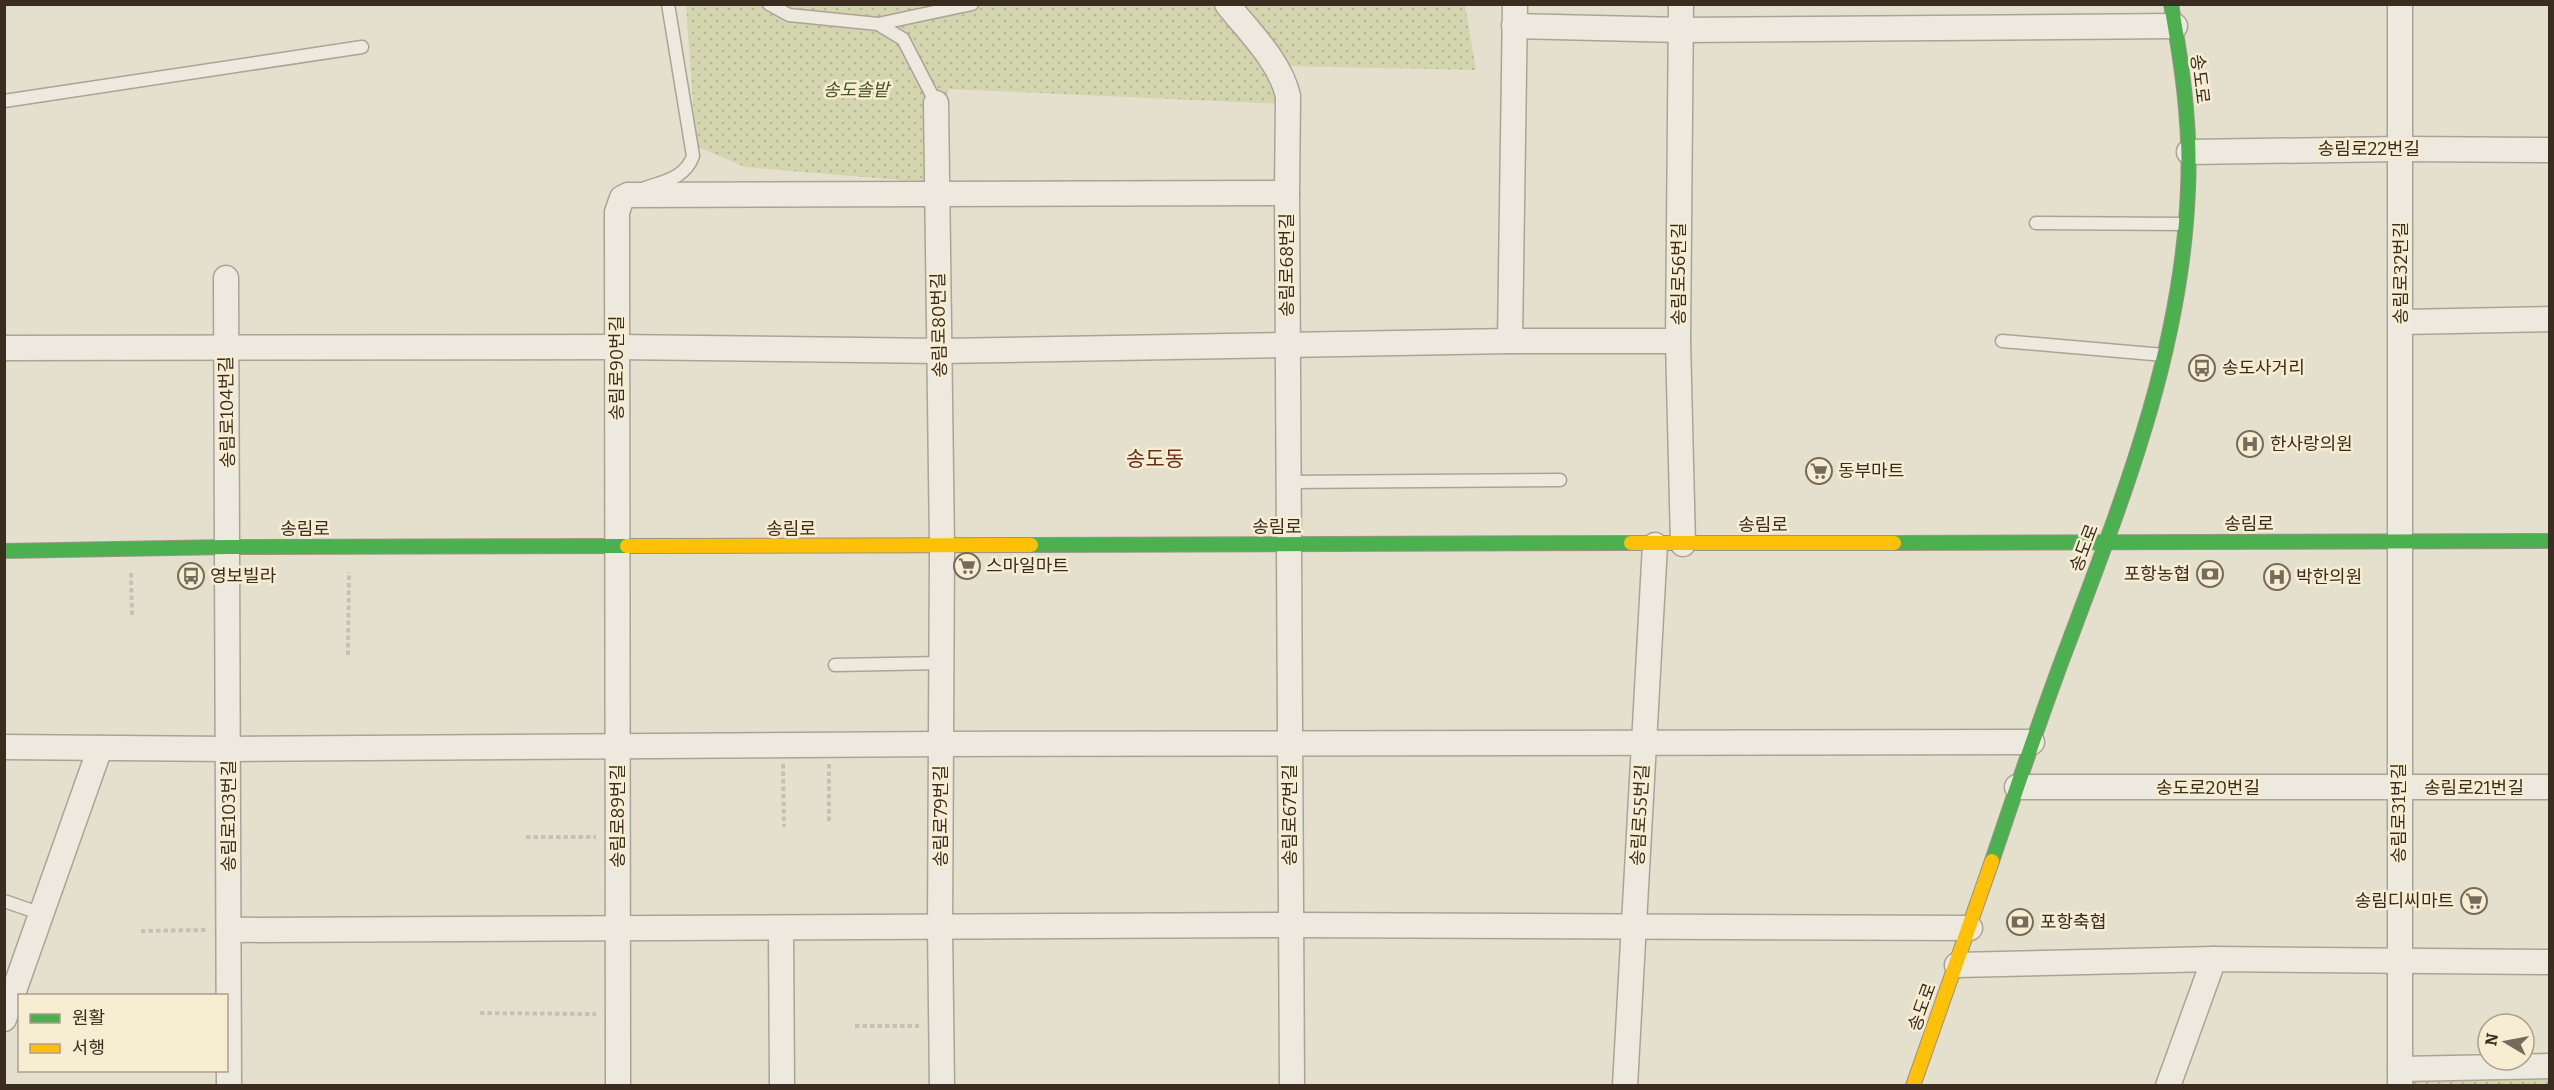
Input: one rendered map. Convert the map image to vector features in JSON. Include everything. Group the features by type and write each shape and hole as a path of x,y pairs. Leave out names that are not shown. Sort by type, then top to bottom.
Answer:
{"street":[{"name":"송림로68번길","path":"1227,4 1278,68 1285,81 1288,96 1288,545"},
{"name":"송림로56번길","path":"1681,4 1678,341 1683,544"},
{"name":"송림로32번길","path":"2400,4 2402,322 2400,541"},
{"path":"1510,341 1515,15 1681,30 2173,15"},
{"name":"송도로","path":"1913,1086 1970,928 2032,742 2140,448 2165,355 2186,224 2189,152 2187,118 2173,15"},
{"name":"송림로80번길","path":"936,103 942,546"},
{"name":"송림로22번길","path":"2189,152 2401,149 2550,150"},
{"path":"628,195 1287,193"},
{"name":"송림로90번길","path":"617,547 617,212 621,198 628,195"},
{"name":"송림로104번길","path":"226,278 228,547"},
{"path":"2402,322 2550,319"},
{"path":"4,348 617,347 940,351 1510,341 1678,341"},
{"name":"송림로31번길","path":"2400,541 2400,1077"},
{"name":"송림로","path":"4,551 228,547 2550,542"},
{"name":"송림로67번길","path":"1288,545 1292,1086"},
{"name":"송림로55번길","path":"1625,1086 1655,545"},
{"name":"송림로79번길","path":"942,546 940,928 942,1086"},
{"name":"송림로103번길","path":"228,547 229,1086"},
{"name":"송림로89번길","path":"617,547 618,1086"},
{"path":"4,747 229,749 941,744 2032,742"},
{"path":"6,1011 100,748"},
{"name":"송도로20번길","path":"2017,787 2399,788"},
{"name":"송림로21번길","path":"2399,788 2550,787"},
{"path":"229,930 1290,925 1970,928"},
{"path":"781,929 782,1086"},
{"path":"2168,1086 2214,959"},
{"path":"1957,965 2214,959 2550,962"},
{"path":"2400,1077 2550,1066"}],"lane":[{"path":"628,195 681,175 693,156 668,4"},
{"path":"769,4 789,15 878,24 972,4"},
{"path":"878,24 903,39 936,103"},
{"path":"4,101 362,47"},
{"path":"2036,223 2186,224"},
{"path":"2002,341 2165,355"},
{"path":"1288,482 1560,480"},
{"path":"835,665 941,663"},
{"path":"4,901 42,914"}],"path":[{"path":"348,655 350,547"},
{"path":"130,549 132,616"},
{"path":"783,745 784,827"},
{"path":"829,745 829,823"},
{"path":"526,837 618,837"},
{"path":"141,931 229,930"},
{"path":"480,1013 618,1014"},
{"path":"855,1026 941,1027"}],"green space":[{"name":"송도솔밭","path":"686,5 1465,5 1476,70 1286,66 1282,104 949,89 924,182 745,167 696,146"},
{"path":"2549,1074 2549,1085 2407,1085 2407,1075"}],"traffic: fast":[{"path":"1992,861 2047,700 2109,535 2162,366 2183,249 2189,165 2185,96 2171,4"},
{"path":"1894,543 2550,541"},
{"path":"1031,545 1631,543"},
{"path":"4,551 228,547 627,546"}],"traffic: slow":[{"path":"1631,543 1894,543"},
{"path":"627,546 1031,545"},
{"path":"1913,1086 1992,861"}],"place":[{"name":"송도사거리","path":"2202,368"},
{"name":"한사랑의원","path":"2250,444"},
{"name":"동부마트","path":"1819,471"},
{"name":"스마일마트","path":"967,566"},
{"name":"포항농협","path":"2210,574"},
{"name":"영보빌라","path":"191,576"},
{"name":"박한의원","path":"2277,577"},
{"name":"송림디씨마트","path":"2474,901"},
{"name":"포항축협","path":"2020,922"}],"district":[{"name":"송도동","path":"1155,459"}]}
